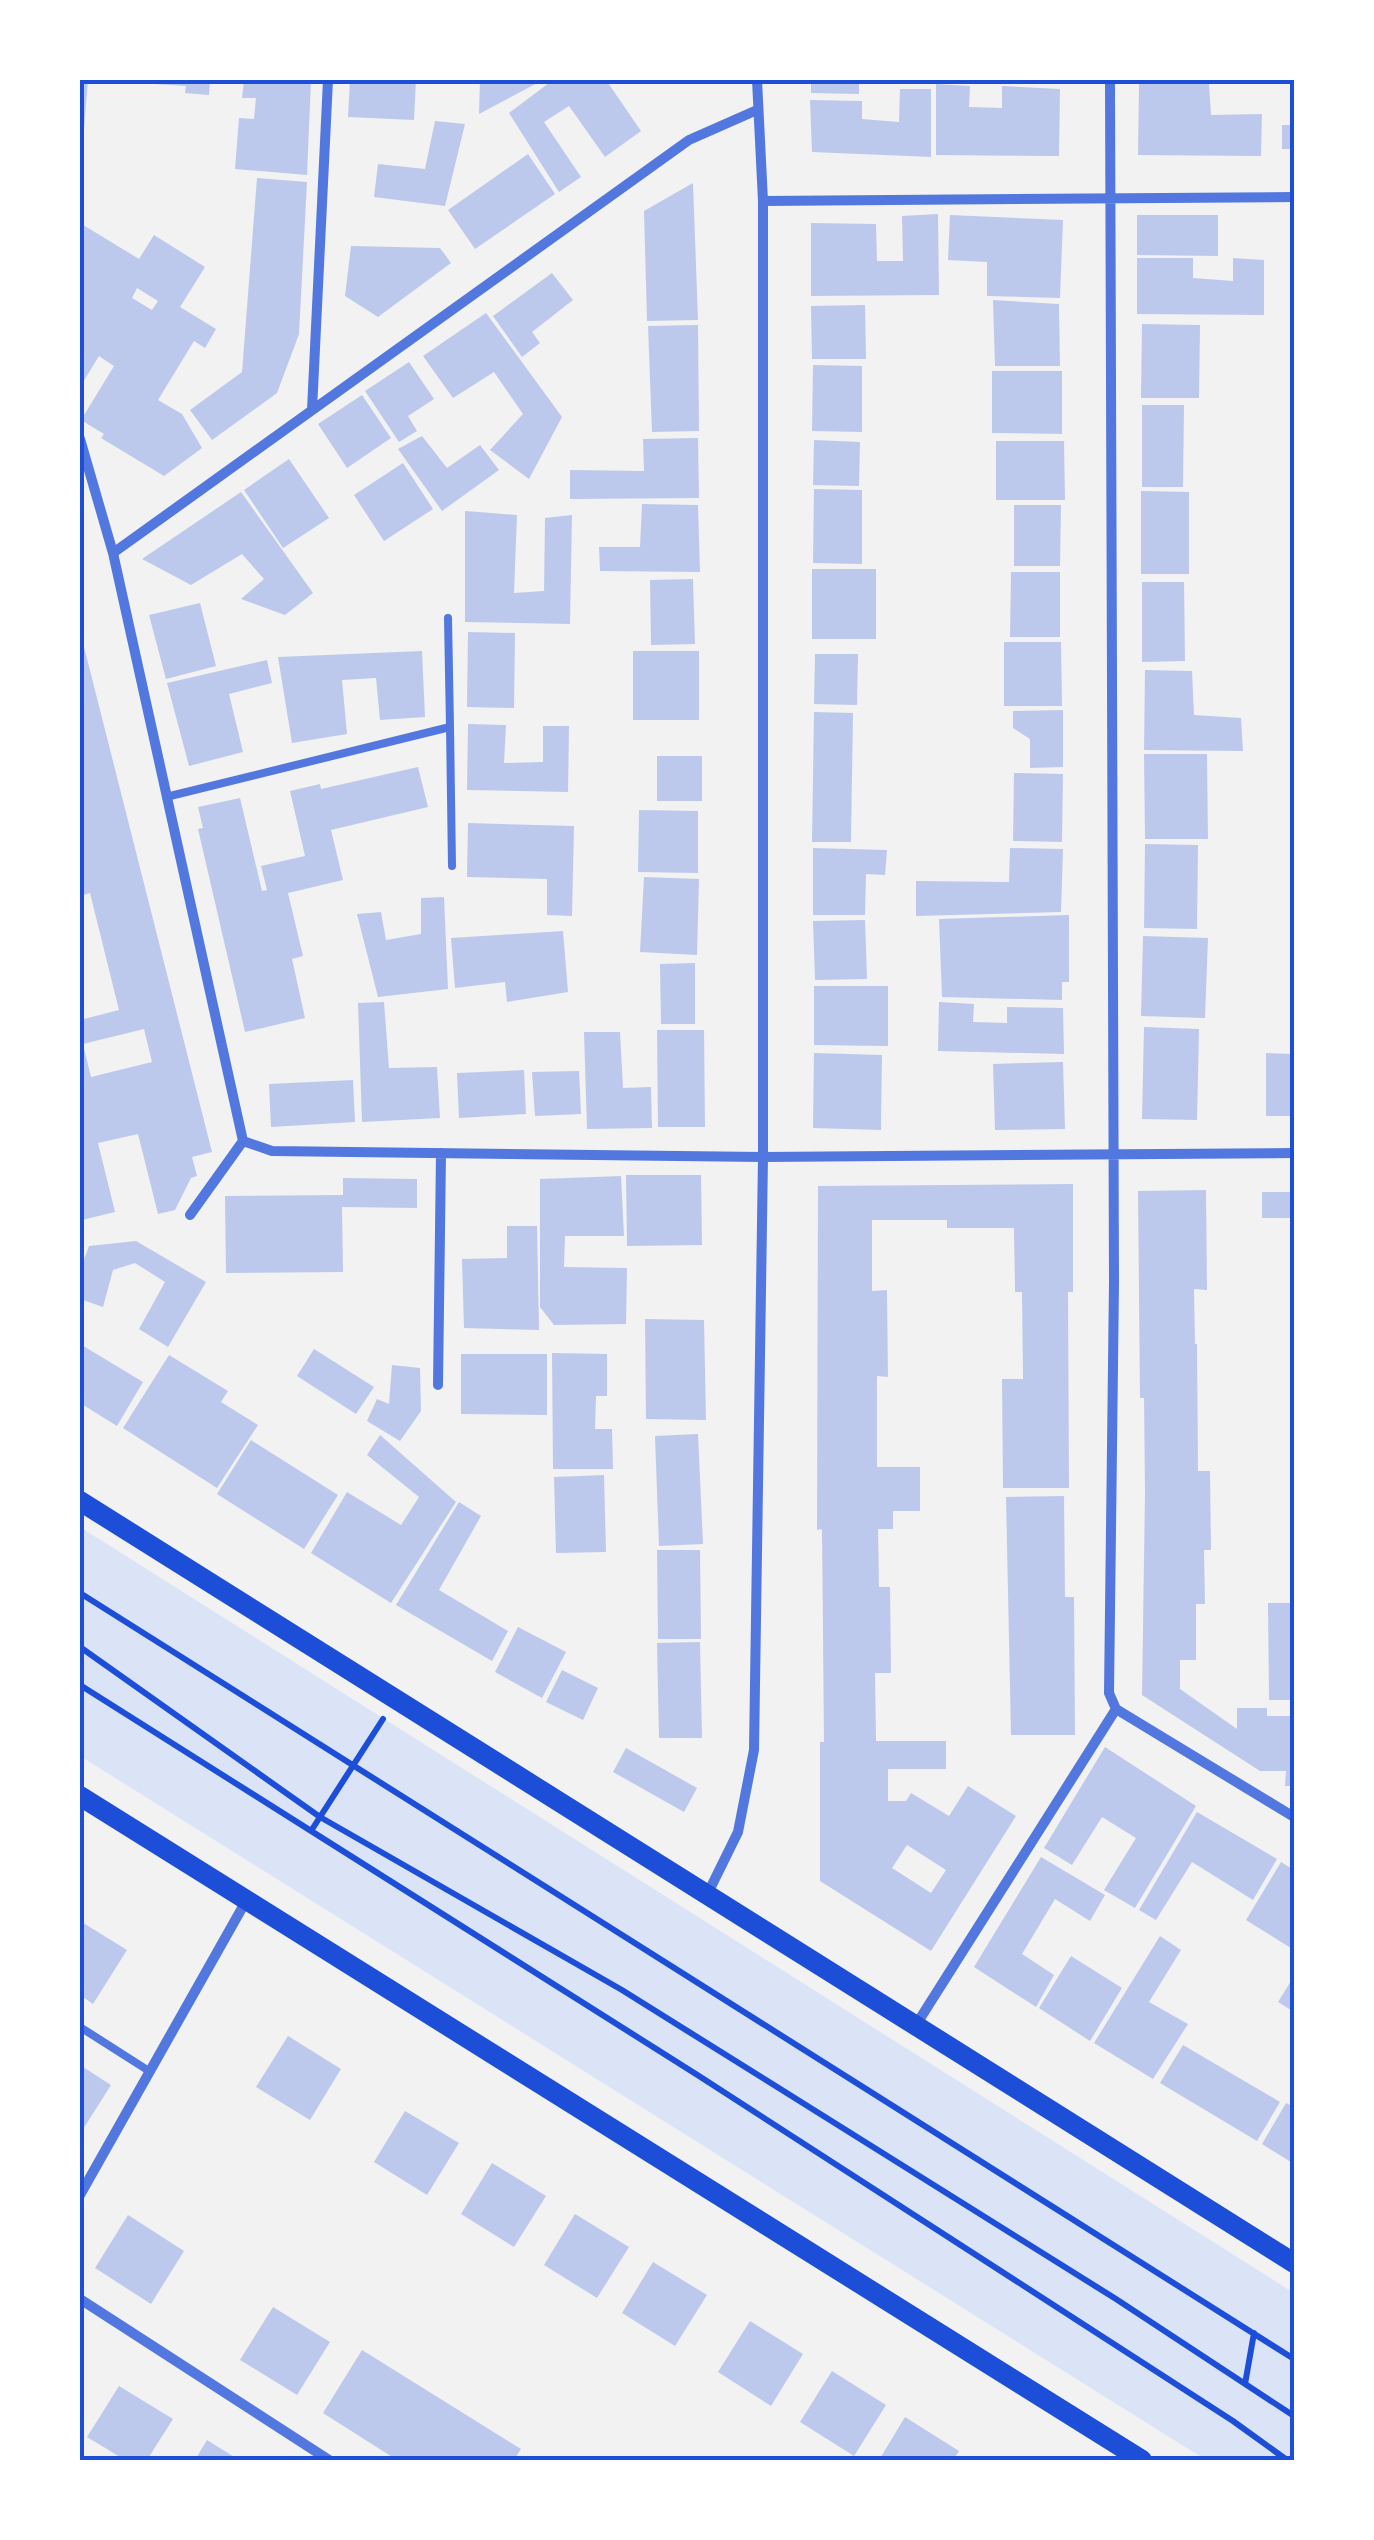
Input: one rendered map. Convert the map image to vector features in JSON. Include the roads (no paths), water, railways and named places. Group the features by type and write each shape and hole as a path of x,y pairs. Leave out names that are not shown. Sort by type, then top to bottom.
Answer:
{"main road":[{"path":"80,1502 1294,2264"},
{"path":"80,1796 1142,2460"}],"street":[{"path":"312,410 328,80"},
{"path":"707,1895 738,1832 754,1750 763,1157 763,200 757,80"},
{"path":"1110,80 1113,1156 1109,1693 1116,1709 1294,1817"},
{"path":"113,553 689,140 757,110"},
{"path":"763,200 1294,197"},
{"path":"80,439 113,553 243,1141 190,1215"},
{"path":"243,1141 272,1151 763,1157 1294,1153"},
{"path":"438,1384 441,1152"},
{"path":"915,2026 1116,1709"},
{"path":"80,2195 246,1901"},
{"path":"80,2299 329,2460"}],"lane":[{"path":"448,618 452,866"},
{"path":"166,797 450,728"},
{"path":"80,2027 149,2071"}]}
